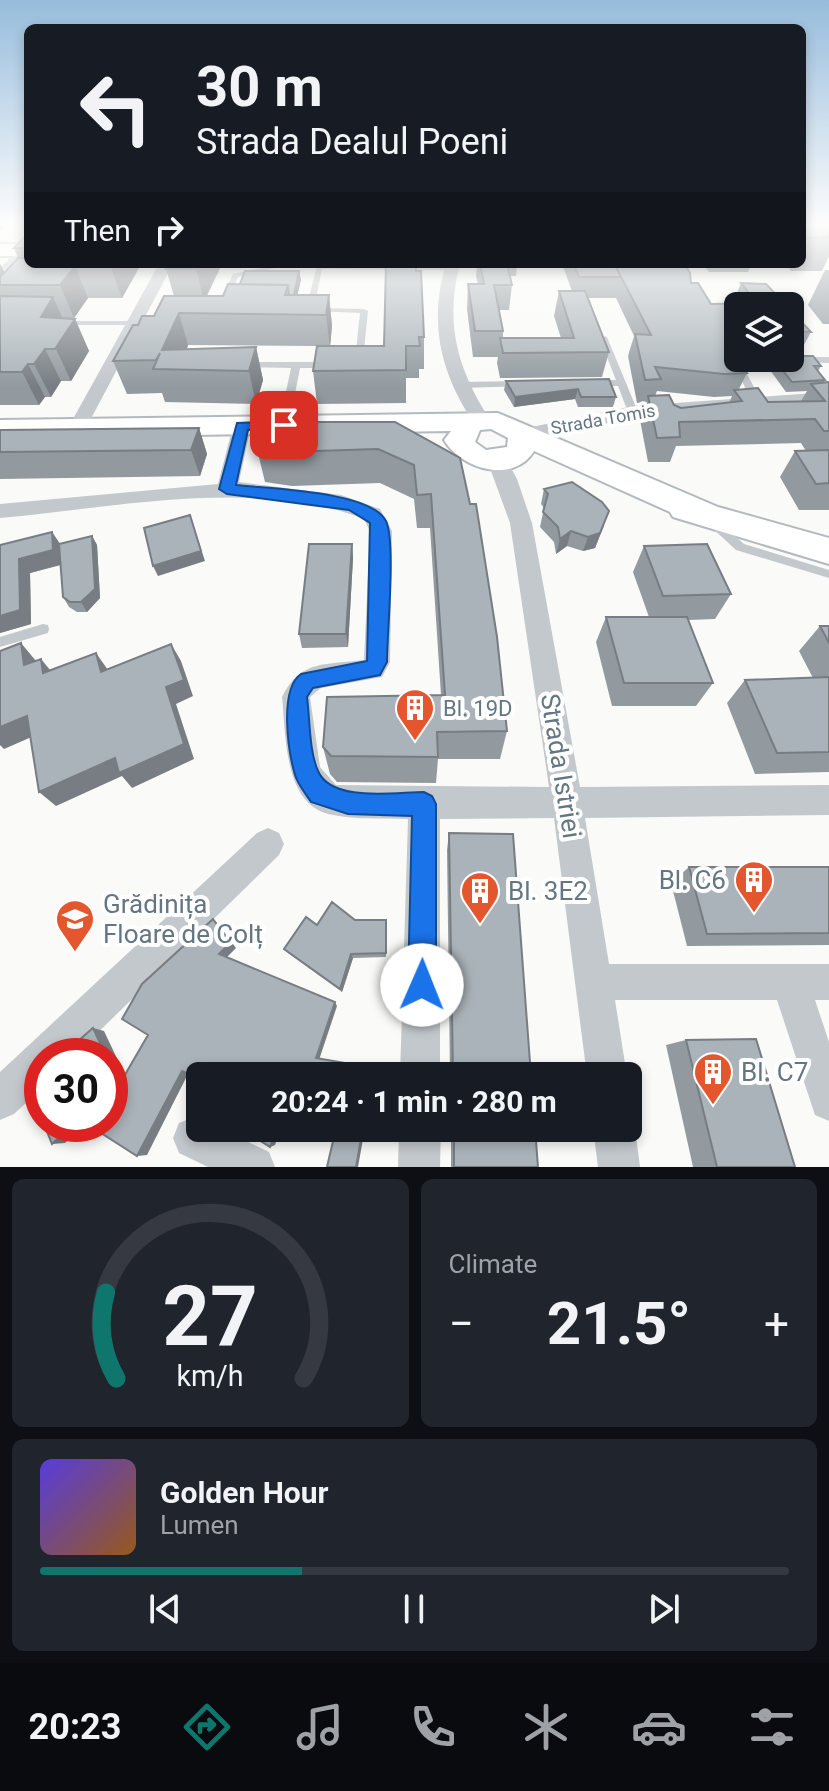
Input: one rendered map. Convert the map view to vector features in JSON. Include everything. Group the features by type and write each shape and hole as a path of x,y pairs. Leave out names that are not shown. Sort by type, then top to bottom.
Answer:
{"street":[{"path":"77,428 144,314 160,278"},
{"path":"450,278 443,330 460,385 480,421"},
{"name":"Strada Tomis","path":"510,451 633,412 756,400 829,397"},
{"path":"462,446 461,434 480,421"},
{"path":"2,431 480,421 506,423 510,451"},
{"path":"352,424 462,446 478,458 510,451 706,515 829,551"},
{"path":"227,489 242,426"},
{"name":"Strada Istriei","path":"510,451 508,478 521,535 568,803 605,1062"},
{"path":"0,511 227,489 352,505 372,514 381,531 377,662 373,669 363,673 319,676 300,686 296,697 306,773 319,794 331,800 424,804 829,800"},
{"path":"420,1062 424,804"},
{"path":"65,1038 268,844"},
{"path":"594,982 829,982"},
{"path":"790,982 829,1101"},
{"path":"0,1100 24,1077"},
{"path":"202,1142 254,1167"},
{"path":"419,1167 420,1142"},
{"path":"616,1142 619,1167"}],"lane":[{"path":"220,310 234,278"},
{"path":"310,309 316,278"},
{"path":"295,310 364,311 359,362 354,364"},
{"path":"45,323 144,314"},
{"path":"597,323 633,412"},
{"path":"756,400 736,360 829,360"},
{"path":"233,365 339,365"},
{"path":"284,425 296,365"},
{"path":"577,383 621,383"},
{"path":"460,385 533,384"},
{"path":"706,515 740,547 829,574"},
{"path":"0,642 43,629"}],"building":[{"path":"0,278 65,278 60,285 0,285"},
{"path":"242,278 297,278 294,295 289,295 288,285 240,284"},
{"path":"386,278 421,278 424,337 419,337 420,346 406,346 406,370 313,371 317,346 384,346"},
{"path":"483,278 510,278 512,285 494,285 503,331 475,331 468,284 484,284"},
{"path":"622,278 691,278 691,283 698,283 711,304 724,304 724,372 747,373 724,374 655,367 661,379 645,380 635,334 651,335"},
{"path":"741,283 766,284 774,292 748,292"},
{"path":"228,284 288,285 285,295 329,295 326,315 179,313 162,350 256,347 249,371 153,369 160,353 156,360 113,361 133,325 138,325 142,316 154,316 164,296 223,296"},
{"path":"559,291 585,291 609,352 503,353 500,338 574,338"},
{"path":"0,296 53,297 41,317 75,319 55,349 45,349 34,364 28,364 22,372 0,372"},
{"path":"804,356 813,356 821,366 814,366 825,380 792,382 784,372 804,372"},
{"path":"609,379 616,397 581,397 578,389 515,397 506,381"},
{"path":"829,382 829,431 824,431 815,419 679,422 680,437 657,438 648,396 669,395 674,405 681,408 742,401 734,390 758,388 768,402 825,401 811,384"},
{"path":"263,422 395,422 460,458 470,504 476,504 497,637 507,731 437,732 438,757 331,756 323,747 327,697 445,695 431,494 417,495 414,465 378,449 285,452 257,449"},
{"path":"199,428 191,450 0,452 0,430"},
{"path":"829,450 829,483 816,484 795,451"},
{"path":"572,482 602,502 609,511 600,533 588,537 571,531 560,539 558,527 543,512 548,494 544,489"},
{"path":"190,515 201,551 153,566 144,528"},
{"path":"52,532 53,550 19,559 20,610 0,616 0,545"},
{"path":"92,536 95,589 81,602 70,602 63,597 59,544"},
{"path":"309,544 352,544 346,634 299,634"},
{"path":"707,544 731,594 663,596 644,546"},
{"path":"606,617 687,617 713,683 624,683"},
{"path":"820,626 829,626 829,643"},
{"path":"21,643 24,665 41,659 43,673 96,653 101,672 171,644 184,680 166,687 184,744 119,773 115,758 39,792 27,716 0,727 0,651"},
{"path":"829,677 829,752 777,753 745,680"},
{"path":"449,833 513,834 530,1062 453,1062"},
{"name":"Bl. C6","path":"689,867 829,867 829,933 707,934"},
{"path":"332,902 355,920 386,920 386,953 351,954 340,989 284,949 306,917 317,925"},
{"path":"213,919 230,943 219,954 335,1002 316,1058 339,1062 186,1062 186,1073 182,1071 137,1156 115,1142 128,1142 128,1069 148,1035 122,1019 142,984"},
{"path":"93,1028 98,1038 82,1038"},
{"path":"756,1039 795,1167 717,1167 686,1040"},
{"path":"333,1142 360,1142 356,1167 327,1167"},
{"path":"454,1142 536,1142 538,1167 454,1167"}],"place":[{"name":"Bl. 19D","path":"415,742"},
{"name":"Bl. C6","path":"754,914"},
{"name":"Bl. 3E2","path":"480,925"},
{"name":"Grădinița Floare de Colț","path":"75,953"},
{"name":"Bl. C7","path":"713,1106"}],"route":[{"path":"284,425 242,426 227,489 341,502 363,508 378,521 381,531 377,662 373,669 363,673 319,676 308,680 300,686 296,697 306,773 319,794 348,803 424,804 422,985"}]}
